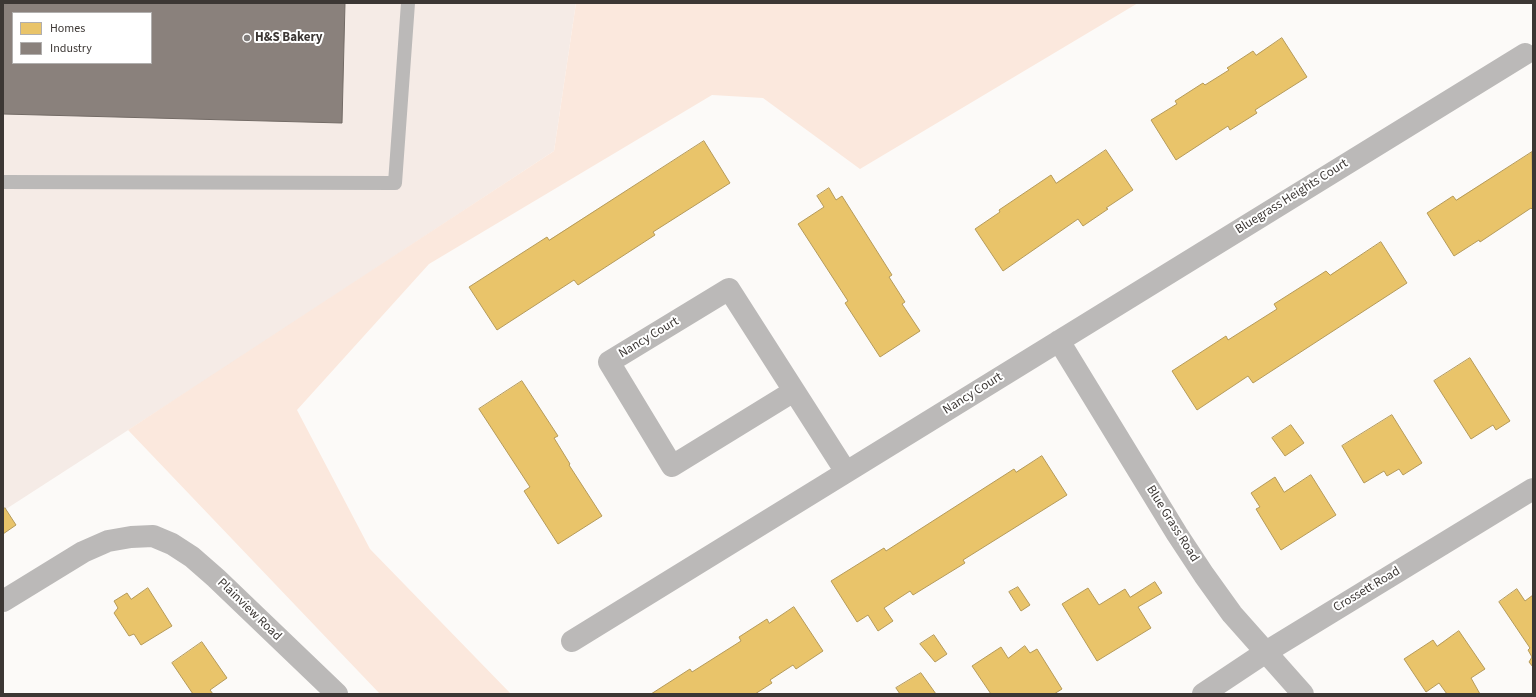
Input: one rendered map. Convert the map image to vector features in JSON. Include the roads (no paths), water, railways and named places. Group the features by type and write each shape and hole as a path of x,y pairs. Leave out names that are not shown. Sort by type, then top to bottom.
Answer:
{"street":[{"name":"Bluegrass Heights Court","path":"1059,341 1525,54"},
{"name":"Nancy Court","path":"794,391 672,466 609,362 729,289 846,472"},
{"name":"Nancy Court","path":"572,641 1059,341"},
{"name":"Blue Grass Road","path":"1059,341 1200,569 1232,614 1303,694"},
{"name":"Crossett Road","path":"1202,694 1266,652 1533,488"},
{"name":"Plainview Road","path":"3,602 83,552 108,541 131,537 153,536 172,544 192,557 216,578 337,694"}],"lane":[{"path":"3,182 395,184 408,3"}],"place":[{"name":"H&S Bakery","path":"247,38"}]}
